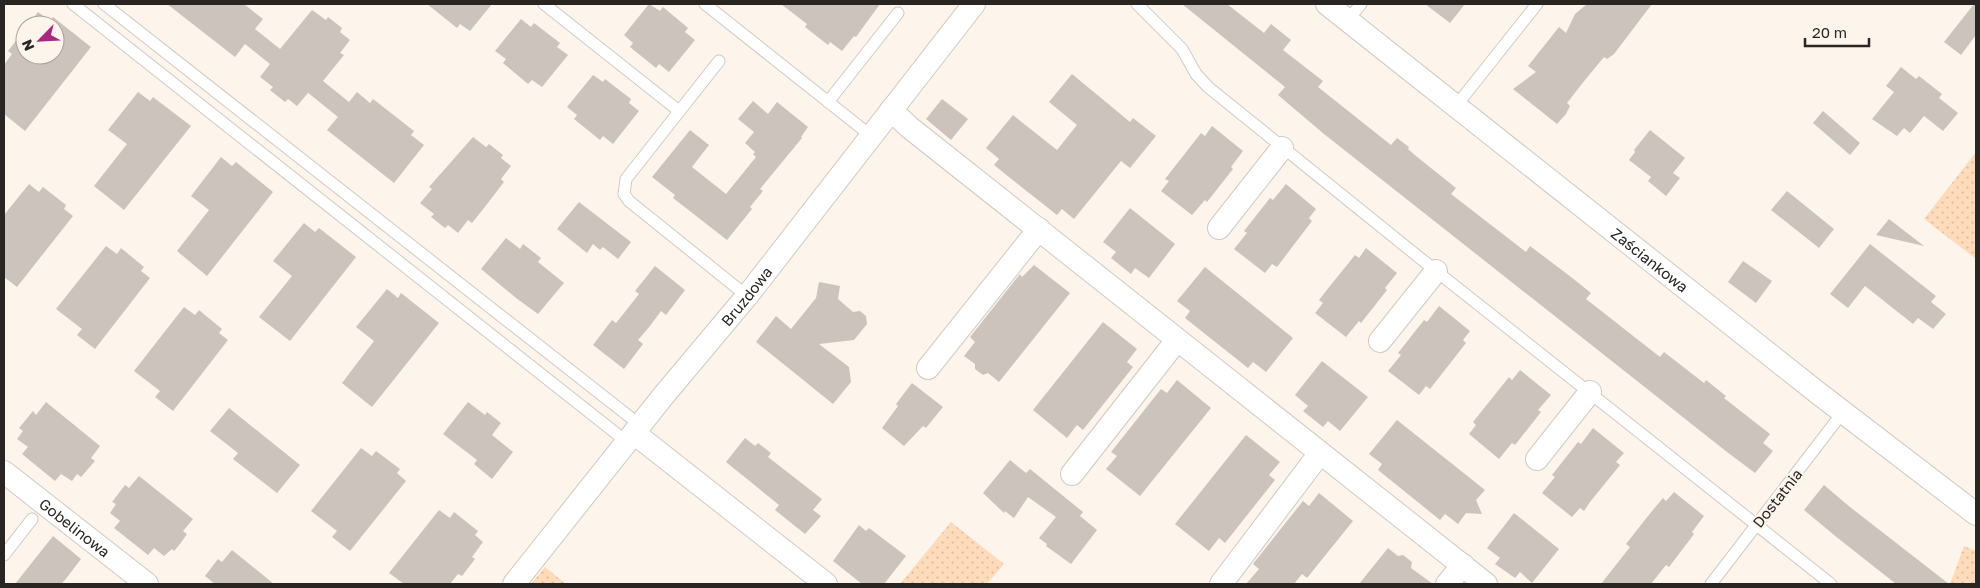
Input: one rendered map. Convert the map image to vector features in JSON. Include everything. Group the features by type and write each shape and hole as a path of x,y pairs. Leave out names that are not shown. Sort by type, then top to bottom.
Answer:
{"street":[{"name":"Bruzdowa","path":"514,584 634,433 747,296 974,4"},
{"name":"Zaściankowa","path":"1327,4 1354,12 1456,106 1976,514"},
{"path":"891,110 909,127 1486,584"},
{"path":"1219,228 1282,148"},
{"path":"928,368 1040,229"},
{"path":"1380,341 1436,271"},
{"path":"1072,474 1178,340"},
{"path":"1537,459 1590,392"},
{"path":"634,433 826,584"},
{"path":"1221,584 1320,453"},
{"name":"Gobelinowa","path":"4,472 147,584"},
{"path":"1448,584 1463,565"}],"lane":[{"path":"74,4 634,433"},
{"path":"104,4 634,433"},
{"path":"544,4 679,111"},
{"path":"705,4 870,136"},
{"path":"1137,4 1182,49 1196,74 1208,87 1436,271 1831,584"},
{"path":"1456,106 1537,4"},
{"path":"828,102 898,12"},
{"path":"719,61 626,179 624,194 628,201 747,296"},
{"name":"Dostatnia","path":"1711,584 1844,412"},
{"path":"4,555 32,519"}],"shaded area":[{"path":"1976,152 1976,259 1924,219"},
{"path":"951,522 1004,564 987,584 900,584"},
{"path":"1964,546 1976,551 1976,584 1950,584"},
{"path":"545,567 566,584 531,584"}],"building":[{"path":"167,4 244,4 263,19 255,29 280,49 312,10 326,20 328,17 342,28 340,32 350,40 340,53 344,55 323,81 349,102 357,92 370,103 373,99 414,131 411,135 424,145 394,183 327,130 338,117 312,96 308,93 297,106 288,99 285,102 270,90 273,87 260,77 270,64 245,44 235,57"},
{"path":"427,4 492,4 470,31 460,24 457,28"},
{"path":"649,4 660,11 663,7 688,28 685,32 695,40 669,72 659,64 656,68 630,47 633,43 624,35"},
{"path":"781,4 880,4 856,37 854,36 842,51 830,42 828,45 805,27 807,24"},
{"path":"1182,4 1227,4 1264,33 1271,24 1291,40 1283,50 1323,81 1318,87 1391,145 1397,138 1409,147 1408,149 1416,156 1456,188 1451,194 1526,252 1530,246 1571,277 1591,293 1586,299 1660,357 1664,352 1704,383 1706,380 1726,396 1724,398 1770,434 1763,443 1773,451 1755,473 1727,452 1324,134 1278,95 1285,87"},
{"path":"1425,4 1465,4 1450,23"},
{"path":"1587,4 1652,4 1614,54 1607,59 1604,57 1585,80 1567,103 1570,106 1557,124 1513,89 1536,72 1528,66 1559,27 1566,33 1575,14"},
{"path":"1974,4 1976,4 1976,35 1961,55 1944,42"},
{"path":"521,19 531,27 534,23 560,43 557,47 568,55 542,87 532,80 528,84 503,63 506,59 495,51"},
{"path":"65,26 91,47 25,131 4,114 4,65 12,54 8,51 15,42 15,65 65,65"},
{"path":"1901,67 1916,79 1919,76 1942,94 1939,98 1958,113 1943,131 1924,116 1910,133 1904,128 1897,136 1872,119 1894,92 1886,86"},
{"path":"1072,74 1130,122 1133,118 1156,136 1130,168 1121,161 1074,219 1062,209 1057,215 994,165 999,159 986,148 1013,115 1057,150 1077,125 1049,102"},
{"path":"593,75 603,82 605,79 631,99 629,103 639,111 613,144 603,136 600,140 574,119 577,115 567,107"},
{"path":"138,92 150,101 153,97 191,126 124,210 94,186 127,144 108,130"},
{"path":"942,99 968,119 951,140 926,119"},
{"path":"753,101 768,114 777,102 808,127 802,138 760,189 763,191 750,207 752,209 727,240 673,198 675,195 652,177 690,130 709,145 692,167 726,194 756,157 753,154 755,152 745,143 754,132 738,119"},
{"path":"1823,111 1860,143 1850,155 1813,123"},
{"path":"1212,126 1243,151 1231,167 1233,169 1207,202 1205,200 1192,215 1161,191 1169,181 1165,179 1201,133 1205,136"},
{"path":"1650,130 1685,158 1673,173 1680,178 1666,196 1648,181 1651,177 1629,160 1635,152 1634,150"},
{"path":"473,137 486,147 489,144 503,155 501,158 511,166 501,179 504,182 484,208 472,223 468,220 458,233 448,225 445,228 431,217 434,214 420,203 432,189 429,187"},
{"path":"221,157 232,166 236,162 273,192 207,276 177,251 209,210 191,196"},
{"path":"29,184 39,192 43,187 66,205 64,209 73,216 17,287 4,277 4,215"},
{"path":"1286,184 1316,209 1309,218 1312,221 1277,267 1272,264 1265,273 1234,249 1247,233 1244,231 1270,198 1273,200"},
{"path":"1787,191 1834,229 1819,248 1771,210"},
{"path":"579,202 631,242 618,259 603,247 600,250 593,244 587,253 557,229"},
{"path":"1130,208 1175,244 1149,278 1135,268 1131,274 1111,258 1116,252 1103,242"},
{"path":"1889,219 1924,246 1876,235"},
{"path":"304,223 315,232 319,228 356,257 290,341 259,317 292,276 273,261"},
{"path":"506,238 520,249 523,244 541,258 538,262 564,283 538,314 481,269"},
{"path":"1870,244 1936,296 1931,302 1946,314 1933,329 1918,318 1913,324 1865,286 1848,308 1830,294"},
{"path":"106,246 117,254 121,248 144,267 141,271 150,278 95,349 77,335 82,329 56,309"},
{"path":"1366,248 1397,273 1385,288 1387,290 1361,323 1359,321 1346,337 1315,313 1323,303 1319,300 1355,255 1359,258"},
{"path":"1743,261 1772,281 1756,303 1728,282"},
{"path":"1034,265 1070,293 999,382 988,373 983,375 975,369 975,364 964,356 975,342 970,337 1020,274 1022,277"},
{"path":"655,266 685,290 666,315 661,311 638,340 643,344 624,369 593,345 612,320 616,323 639,294 635,291"},
{"path":"1205,267 1293,338 1266,372 1253,362 1248,368 1185,318 1190,311 1177,301"},
{"path":"819,282 840,286 838,299 853,312 860,311 866,316 867,324 854,340 819,344 849,367 851,382 833,404 756,342 776,316 791,329 816,298"},
{"path":"387,289 398,298 401,293 439,323 372,407 342,383 374,341 356,327"},
{"path":"1439,306 1470,331 1463,340 1466,343 1430,389 1426,386 1419,395 1388,371 1401,355 1398,353 1424,320 1427,322"},
{"path":"184,307 195,315 199,310 222,329 219,333 228,340 173,411 155,397 160,391 134,371"},
{"path":"1103,322 1137,349 1127,362 1133,367 1083,430 1077,425 1067,438 1033,410"},
{"path":"1322,361 1368,397 1340,431 1328,421 1323,427 1303,411 1308,406 1295,395"},
{"path":"1520,370 1551,395 1538,410 1541,412 1515,445 1512,443 1499,459 1469,434 1476,425 1473,422 1509,377 1512,380"},
{"path":"1177,380 1211,408 1140,496 1106,469 1117,456 1111,452 1161,389 1167,393"},
{"path":"912,383 943,407 926,428 923,426 904,446 882,428 898,406 896,404"},
{"path":"46,402 100,446 91,458 95,461 81,477 77,474 72,481 61,474 55,481 22,454 28,447 17,439 23,431 19,428 33,411 36,415"},
{"path":"468,402 485,415 487,412 501,423 492,435 513,452 492,479 474,464 477,460 443,434"},
{"path":"229,408 300,465 277,493 233,459 238,453 210,431"},
{"path":"1397,420 1485,490 1476,500 1482,514 1466,513 1458,524 1445,514 1440,520 1378,470 1382,464 1369,454"},
{"path":"1593,428 1624,453 1616,462 1620,465 1584,511 1580,508 1572,517 1542,493 1555,477 1552,475 1578,442 1581,444"},
{"path":"1246,435 1280,462 1269,475 1275,480 1225,543 1219,538 1209,551 1175,524"},
{"path":"745,438 755,446 758,443 771,453 768,457 822,499 813,510 821,516 805,534 775,510 779,505 726,462"},
{"path":"361,448 372,456 376,451 400,469 397,473 406,481 350,551 332,537 337,531 311,511"},
{"path":"1010,460 1026,473 1030,469 1083,512 1080,516 1097,530 1071,564 1046,546 1047,544 1039,538 1056,517 1028,497 1014,518 1005,511 1004,513 983,493"},
{"path":"139,476 193,519 183,531 187,534 180,544 174,551 172,549 164,556 154,548 148,555 114,528 120,521 110,513 116,504 112,502 125,485 129,488"},
{"path":"1824,485 1949,584 1896,584 1834,535 1804,510"},
{"path":"1674,492 1704,516 1692,532 1694,534 1669,567 1666,565 1651,584 1601,584 1630,547 1626,544 1648,516 1663,498 1666,501"},
{"path":"1319,493 1353,521 1307,578 1302,574 1294,584 1246,584 1259,569 1253,564 1303,501 1309,506"},
{"path":"439,510 450,518 454,512 478,531 475,535 483,542 472,557 475,559 462,576 458,574 450,584 404,584 389,573"},
{"path":"1514,513 1559,549 1532,583 1520,572 1515,578 1495,564 1500,558 1487,548"},
{"path":"859,525 866,531 869,528 906,556 884,584 862,584 833,561"},
{"path":"53,536 81,559 65,580 61,584 15,584"},
{"path":"1388,548 1398,556 1403,555 1412,562 1411,568 1433,584 1359,584"},
{"path":"232,550 274,584 215,584 205,576 218,559 222,562"}]}
